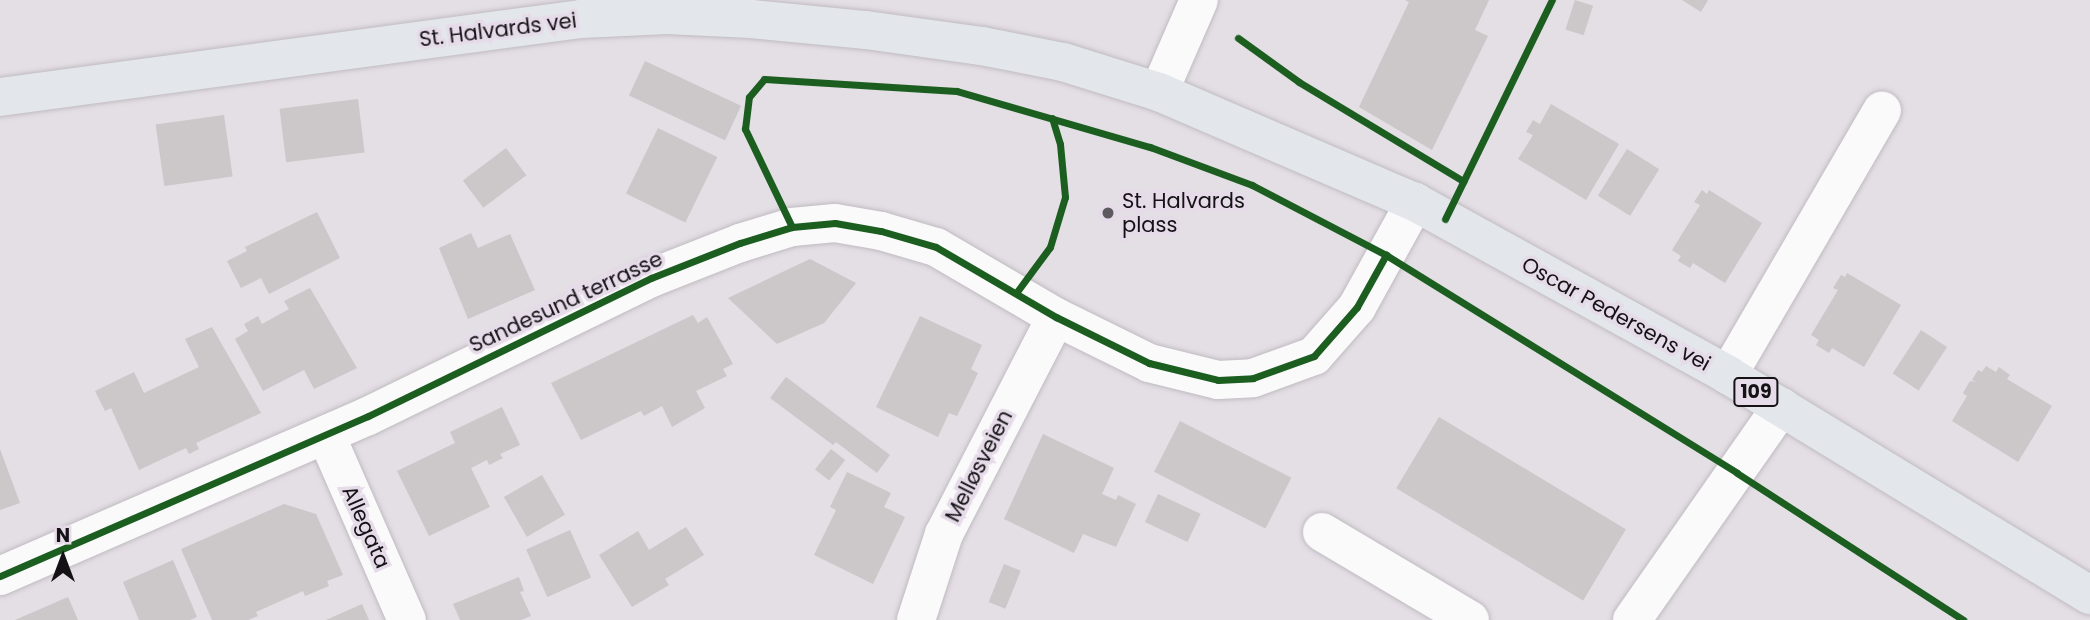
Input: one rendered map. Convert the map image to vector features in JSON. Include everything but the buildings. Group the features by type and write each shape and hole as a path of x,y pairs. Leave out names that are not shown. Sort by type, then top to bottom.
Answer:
{"main road":[{"name":"St. Halvards vei","path":"0,96 581,19 667,15 751,19 866,30 982,46 1063,62 1159,92"},
{"name":"Oscar Pedersens vei","path":"1159,92 1273,138 1415,202 1728,375 2090,595"}],"street":[{"path":"1159,92 1199,0"},
{"path":"1728,375 1882,110"},
{"name":"Sandesund terrasse","path":"0,576 326,435 651,278 740,243 792,227 835,223 881,231 936,247 1056,317 1149,363 1218,380 1253,378 1314,356 1357,307 1415,202"},
{"name":"Melløsveien","path":"916,620 944,534 1056,317"},
{"path":"1632,620 1781,407"},
{"name":"Allegata","path":"326,435 407,620"},
{"path":"1322,532 1470,620"}],"cycle path":[{"path":"1445,219 1552,0"},
{"path":"1238,38 1299,82 1463,181"},
{"path":"792,227 745,129 749,97 764,79 957,91 1150,147 1252,185 1386,255 1737,473 1963,620"},
{"path":"1016,293 1050,247 1065,197 1060,144 1052,118"},
{"path":"0,576 368,416 651,278 740,243 792,227 835,223 881,231 936,247 1056,317 1149,363 1218,380 1253,378 1314,356 1357,307 1386,255"}],"place":[{"name":"St. Halvards plass","path":"1108,213"}]}
